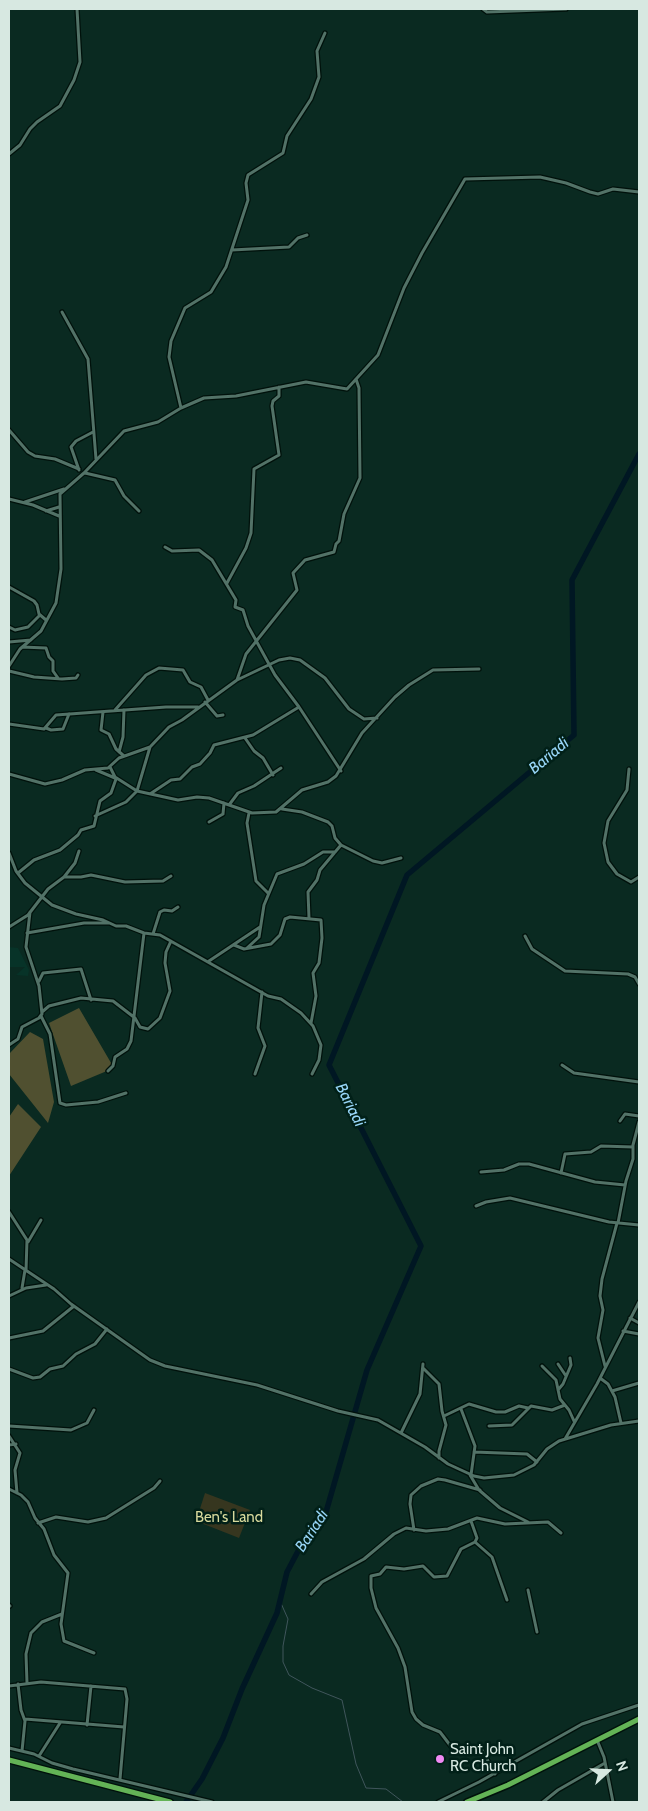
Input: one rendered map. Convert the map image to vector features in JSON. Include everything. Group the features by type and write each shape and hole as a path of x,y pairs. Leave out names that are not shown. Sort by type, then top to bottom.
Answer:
{"highway":[{"path":"467,1802 474,1801 639,1719"},
{"path":"9,1760 168,1802"}],"street":[{"path":"9,154 20,144 30,128 60,106 70,87 80,62 77,9"},
{"path":"483,9 487,12 566,9"},
{"path":"181,408 170,358 171,341 185,308 211,292 226,267 248,200 246,178 258,168 283,153 287,136 307,106 317,86 320,69 316,60 317,51 325,33"},
{"path":"9,666 22,647 41,631 55,606 60,582 60,494 124,431 158,422 181,408 204,398 236,396 314,383 343,390 356,379 378,354 404,288 422,253 465,180 540,177 566,183 598,194 613,189 639,192"},
{"path":"232,250 289,247 298,238 307,234"},
{"path":"62,312 88,359 96,460"},
{"path":"236,680 240,665 256,640 297,590 292,575 299,565 305,560 333,553 339,541 344,514 360,478 359,388 356,379"},
{"path":"227,584 246,548 251,533 254,469 279,455 272,401 279,396 279,388"},
{"path":"9,430 28,452 35,456 55,460 79,469 83,473 115,480 124,496 140,511"},
{"path":"79,469 71,447 76,441 93,432"},
{"path":"24,502 64,489"},
{"path":"9,499 24,502 59,516"},
{"path":"46,512 60,507"},
{"path":"165,547 172,551 194,550 204,552 212,560 236,600 235,607 243,610 269,665 299,707 340,771"},
{"path":"9,587 34,601 40,615 46,620"},
{"path":"9,626 14,630 28,627 40,615"},
{"path":"9,642 32,640"},
{"path":"22,647 46,648 48,657 52,661 53,671 58,679"},
{"path":"9,774 45,784 110,767 125,756 150,747 169,727 182,720 236,680 290,658 300,660 332,684 347,708 364,719 378,717"},
{"path":"114,710 146,675 158,668 183,670 190,682 201,687 206,701 217,716 222,715"},
{"path":"93,770 116,779 137,792 180,800 203,797 249,813 272,813 281,809 302,790 328,782 340,771 362,733 403,690 434,670 479,669"},
{"path":"9,670 34,677 58,679 76,678 78,675"},
{"path":"46,728 55,715 69,713 199,707"},
{"path":"149,794 171,780 180,779 192,767 200,764 210,753 214,744 245,738 299,707"},
{"path":"118,752 123,737 124,710"},
{"path":"103,712 101,730 109,734 118,752 125,756"},
{"path":"9,724 51,730 63,729 69,713"},
{"path":"245,738 254,751 262,756 272,775"},
{"path":"95,816 126,802 137,792 150,747"},
{"path":"17,872 34,860 60,850 78,835 81,830 94,826 95,816 102,798 111,794 116,779 110,767"},
{"path":"229,805 238,793 272,775 281,768"},
{"path":"629,770 627,790 608,821 604,843 608,862 617,874 631,882 639,877"},
{"path":"209,822 223,814 224,803"},
{"path":"281,809 302,812 328,822 332,826 335,838 341,845 377,863 401,858"},
{"path":"249,813 247,823 256,881 269,894"},
{"path":"309,918 308,892 317,880 320,870 341,845"},
{"path":"9,927 30,912 42,897 64,877 75,863 79,851"},
{"path":"246,948 259,937 274,878 280,872 304,864 323,852 335,852"},
{"path":"9,853 17,872 30,888 65,910 109,923 129,926 144,933 153,934 171,941 262,992 281,999 301,1013 310,1023 321,1045 319,1060 312,1074"},
{"path":"9,868 17,872"},
{"path":"64,877 91,875 107,880 125,882 163,881 172,876"},
{"path":"153,934 160,912 172,911 178,907"},
{"path":"30,912 27,953 38,982 41,1014 50,1034 60,1103 69,1105 98,1102 126,1093"},
{"path":"234,946 246,948 272,943 280,934 287,918 321,920 323,926 319,963 314,973 316,996 310,1023"},
{"path":"27,933 84,923 109,923"},
{"path":"209,961 260,927"},
{"path":"108,1071 113,1066 117,1053 128,1047 135,1018 138,971 144,933"},
{"path":"525,936 532,949 564,971 628,974 635,977 639,984"},
{"path":"9,1045 18,1039 24,1025 41,1014 49,1006 81,998 115,1001 135,1018 140,1027 146,1029 160,1018 171,989 165,963 166,952 171,941"},
{"path":"38,982 43,973 81,970 90,1000"},
{"path":"255,1074 264,1046 258,1028 262,992"},
{"path":"562,1065 574,1073 639,1082"},
{"path":"620,1120 626,1114 639,1116"},
{"path":"606,1367 598,1338 603,1310 600,1296 625,1185 633,1159 633,1147 639,1122"},
{"path":"561,1173 565,1154 591,1152 601,1146 633,1147"},
{"path":"481,1172 504,1170 524,1163 595,1182 625,1185"},
{"path":"476,1206 486,1202 510,1198 617,1223 639,1225"},
{"path":"9,1212 26,1236 25,1271 22,1289"},
{"path":"27,1243 41,1220"},
{"path":"9,1259 140,1355 165,1366 266,1387 338,1411 378,1420 439,1458 471,1475 484,1478 514,1475 537,1462 547,1449 565,1439 621,1423 639,1421"},
{"path":"9,1296 22,1289 47,1285"},
{"path":"565,1439 606,1367 623,1330 639,1302"},
{"path":"9,1338 43,1331 74,1306"},
{"path":"630,1318 639,1323"},
{"path":"9,1369 33,1378 40,1377 50,1369 63,1366 76,1354 94,1344 106,1329"},
{"path":"623,1330 639,1334"},
{"path":"558,1390 571,1365 570,1358"},
{"path":"558,1364 566,1377"},
{"path":"401,1433 420,1394 423,1366 439,1382 446,1431 440,1447 439,1458"},
{"path":"542,1366 556,1380 560,1399 574,1422"},
{"path":"600,1378 612,1391 621,1423"},
{"path":"612,1391 639,1384"},
{"path":"444,1416 469,1404 496,1412 505,1412 519,1406 552,1410 565,1405"},
{"path":"489,1426 512,1425 524,1415 528,1408"},
{"path":"461,1409 474,1443 471,1475 480,1490 506,1513 528,1522"},
{"path":"9,1426 71,1430 87,1423 94,1410"},
{"path":"9,1436 16,1444 20,1456 15,1465 17,1493"},
{"path":"9,1445 16,1444"},
{"path":"474,1452 527,1454 537,1462"},
{"path":"414,1530 410,1504 411,1495 420,1486 438,1479 480,1490"},
{"path":"38,1523 56,1517 83,1522 102,1520 154,1488 160,1481"},
{"path":"9,1489 28,1502 38,1523 45,1531 54,1555 69,1575 62,1614 61,1632 64,1641 94,1653"},
{"path":"311,1594 322,1582 364,1559 402,1529 448,1529 482,1518 505,1524 548,1522 561,1533"},
{"path":"471,1521 476,1532 475,1542"},
{"path":"475,1542 492,1557 507,1600"},
{"path":"475,1542 461,1549 447,1576 442,1578 434,1577 423,1566 404,1569 386,1567 380,1574 372,1574 371,1588 376,1608 398,1648 405,1667 412,1712 416,1719 423,1726 440,1732 457,1750 482,1748 495,1774"},
{"path":"528,1590 537,1632"},
{"path":"26,1683 26,1654 31,1633 42,1622 62,1614"},
{"path":"9,1686 26,1683 58,1682 122,1687 126,1690 120,1779"},
{"path":"18,1684 21,1710 25,1719 22,1751"},
{"path":"87,1724 91,1686"},
{"path":"438,1802 495,1774 582,1724 639,1705"},
{"path":"25,1719 124,1727"},
{"path":"47,1722 53,1731"},
{"path":"39,1756 53,1731 60,1723"},
{"path":"597,1740 605,1763 613,1802"},
{"path":"9,1748 39,1756 52,1763 212,1802"},
{"path":"543,1802 558,1790 605,1763"}],"shaded area":[{"path":"9,947 18,948 29,970 28,976 16,975 25,967 9,967"},
{"path":"79,1008 114,1068 71,1086 49,1023"},
{"path":"30,1032 43,1039 54,1102 48,1123 9,1074 9,1054"},
{"path":"18,1104 41,1127 9,1176 9,1117"}],"green space":[{"name":"Ben's Land","path":"205,1493 250,1510 239,1538 196,1521"}],"waterway":[{"name":"Bariadi","path":"186,1802 202,1779 223,1738 242,1689 277,1613 287,1572 305,1538 326,1512 367,1370 421,1246 329,1065 407,875 574,735 572,580 639,454"},
{"path":"280,1601 288,1619 283,1646 283,1662 289,1675 312,1688 342,1700 356,1764 366,1788 386,1789 403,1802"}],"place":[{"name":"Saint John RC Church","path":"440,1759"}]}
